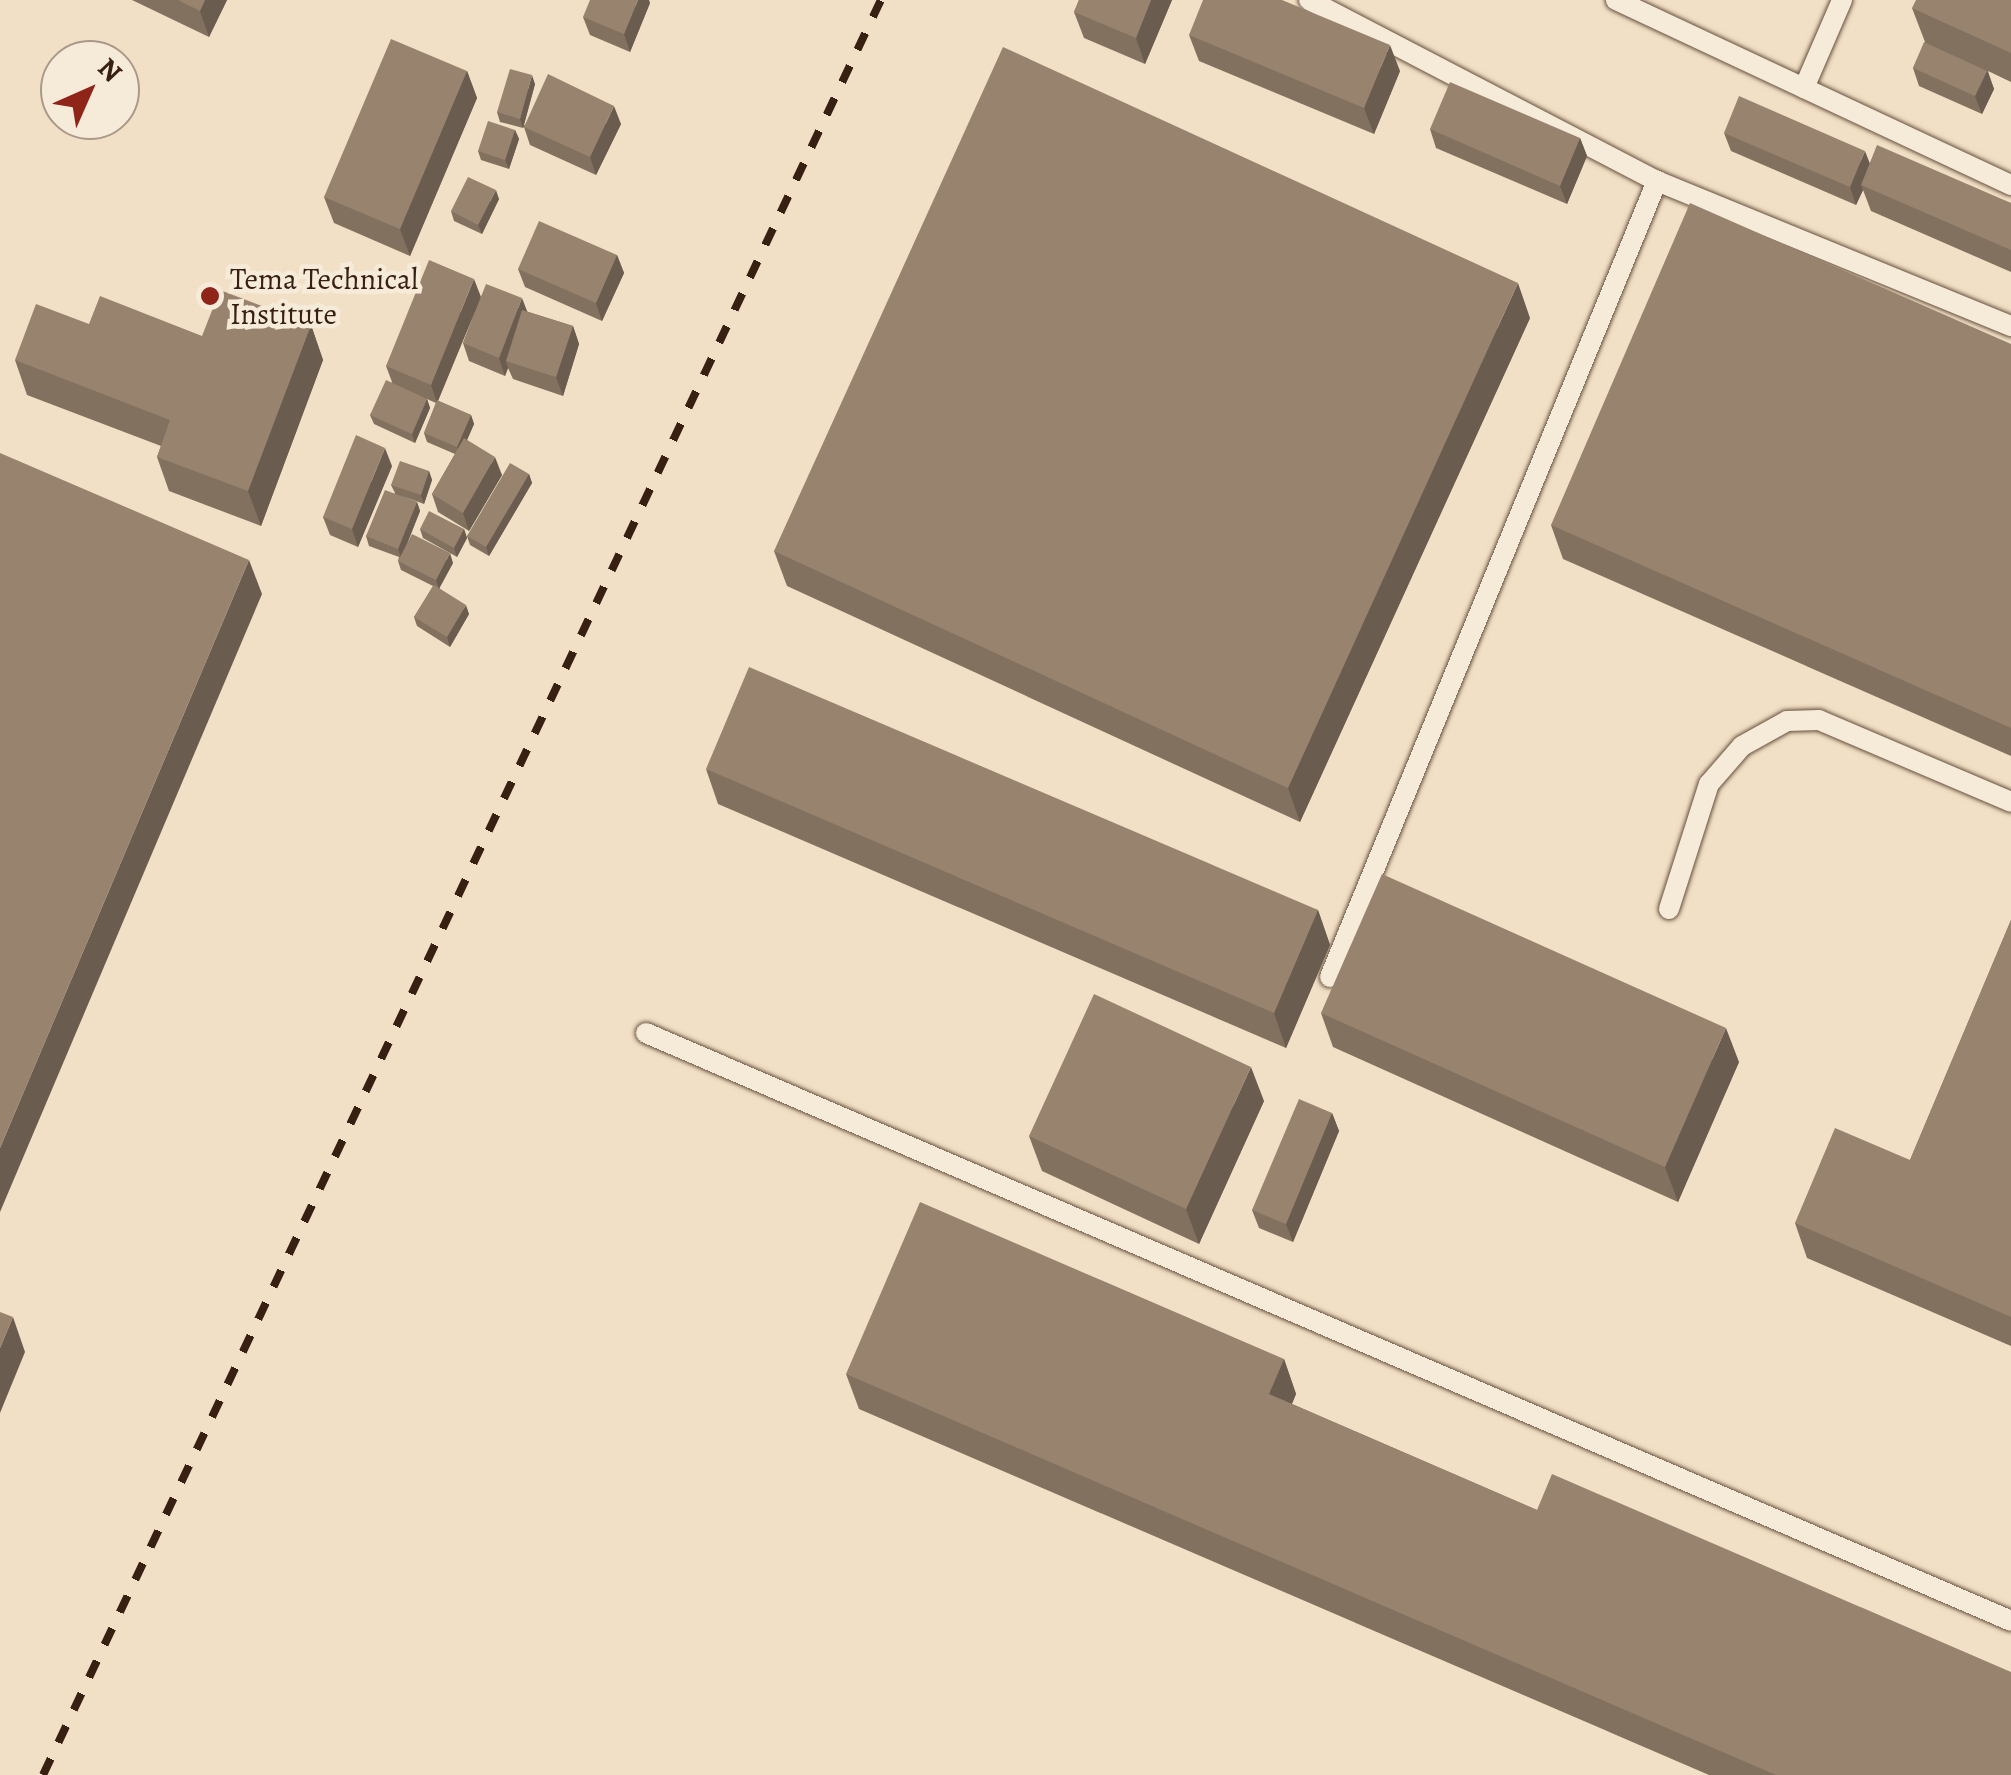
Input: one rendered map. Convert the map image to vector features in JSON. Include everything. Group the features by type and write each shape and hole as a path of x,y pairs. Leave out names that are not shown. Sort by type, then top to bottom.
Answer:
{"lane":[{"path":"1308,0 1657,181 2011,326"},
{"path":"1616,0 2011,185"},
{"path":"1804,88 1842,0"},
{"path":"1330,977 1657,181"},
{"path":"1669,909 1709,784 1742,746 1788,721 1819,720 2011,802"},
{"path":"646,1033 2011,1621"}],"building":[{"path":"178,0 205,0 200,11"},
{"path":"590,0 638,0 624,34 583,17"},
{"path":"1079,0 1151,0 1136,38 1074,12"},
{"path":"1203,0 1282,0 1390,45 1364,108 1189,35"},
{"path":"1916,0 2011,0 2011,53 1912,8"},
{"path":"391,39 467,71 400,229 324,197"},
{"path":"1924,42 1987,71 1975,96 1913,68"},
{"path":"1003,47 1518,283 1288,788 774,551"},
{"path":"510,69 532,75 520,119 497,112"},
{"path":"548,74 614,106 590,157 524,127"},
{"path":"1450,82 1580,138 1560,186 1430,129"},
{"path":"1739,96 1865,151 1850,187 1724,133"},
{"path":"488,121 515,130 505,160 478,151"},
{"path":"1877,145 2011,203 2011,250 1861,185"},
{"path":"468,177 496,190 478,225 451,211"},
{"path":"1690,203 2011,344 2011,728 1551,525"},
{"path":"539,221 617,255 596,303 518,269"},
{"path":"429,260 474,279 431,385 386,366"},
{"path":"486,284 522,298 499,358 463,343"},
{"path":"220,290 311,325 248,491 157,457 170,420 15,360 36,304 89,324 100,296 202,336"},
{"path":"522,310 573,326 556,377 506,361"},
{"path":"386,380 427,399 412,434 370,415"},
{"path":"437,400 471,415 457,447 424,433"},
{"path":"356,435 385,448 352,529 323,517"},
{"path":"464,438 495,457 463,513 432,494"},
{"path":"0,453 249,560 0,1148"},
{"path":"400,461 429,471 421,495 391,485"},
{"path":"510,463 529,474 486,547 467,536"},
{"path":"385,490 417,502 398,549 366,536"},
{"path":"429,511 464,529 454,548 420,529"},
{"path":"412,534 450,553 436,580 398,561"},
{"path":"434,585 466,605 447,637 414,617"},
{"path":"749,667 1318,910 1274,1013 706,769"},
{"path":"1382,874 1726,1028 1665,1167 1321,1013"},
{"path":"2011,920 2011,1317 1795,1223 1835,1128 1910,1160"},
{"path":"1094,994 1251,1067 1186,1209 1029,1136"},
{"path":"1299,1099 1332,1113 1286,1224 1252,1210"},
{"path":"920,1202 1284,1359 1269,1394 1537,1510 1552,1474 2011,1672 2011,1775 1776,1775 846,1374"},
{"path":"0,1312 13,1317 0,1348"}],"railway":[{"path":"43,1775 881,0"}],"place":[{"name":"Tema Technical Institute","path":"210,296"}]}
